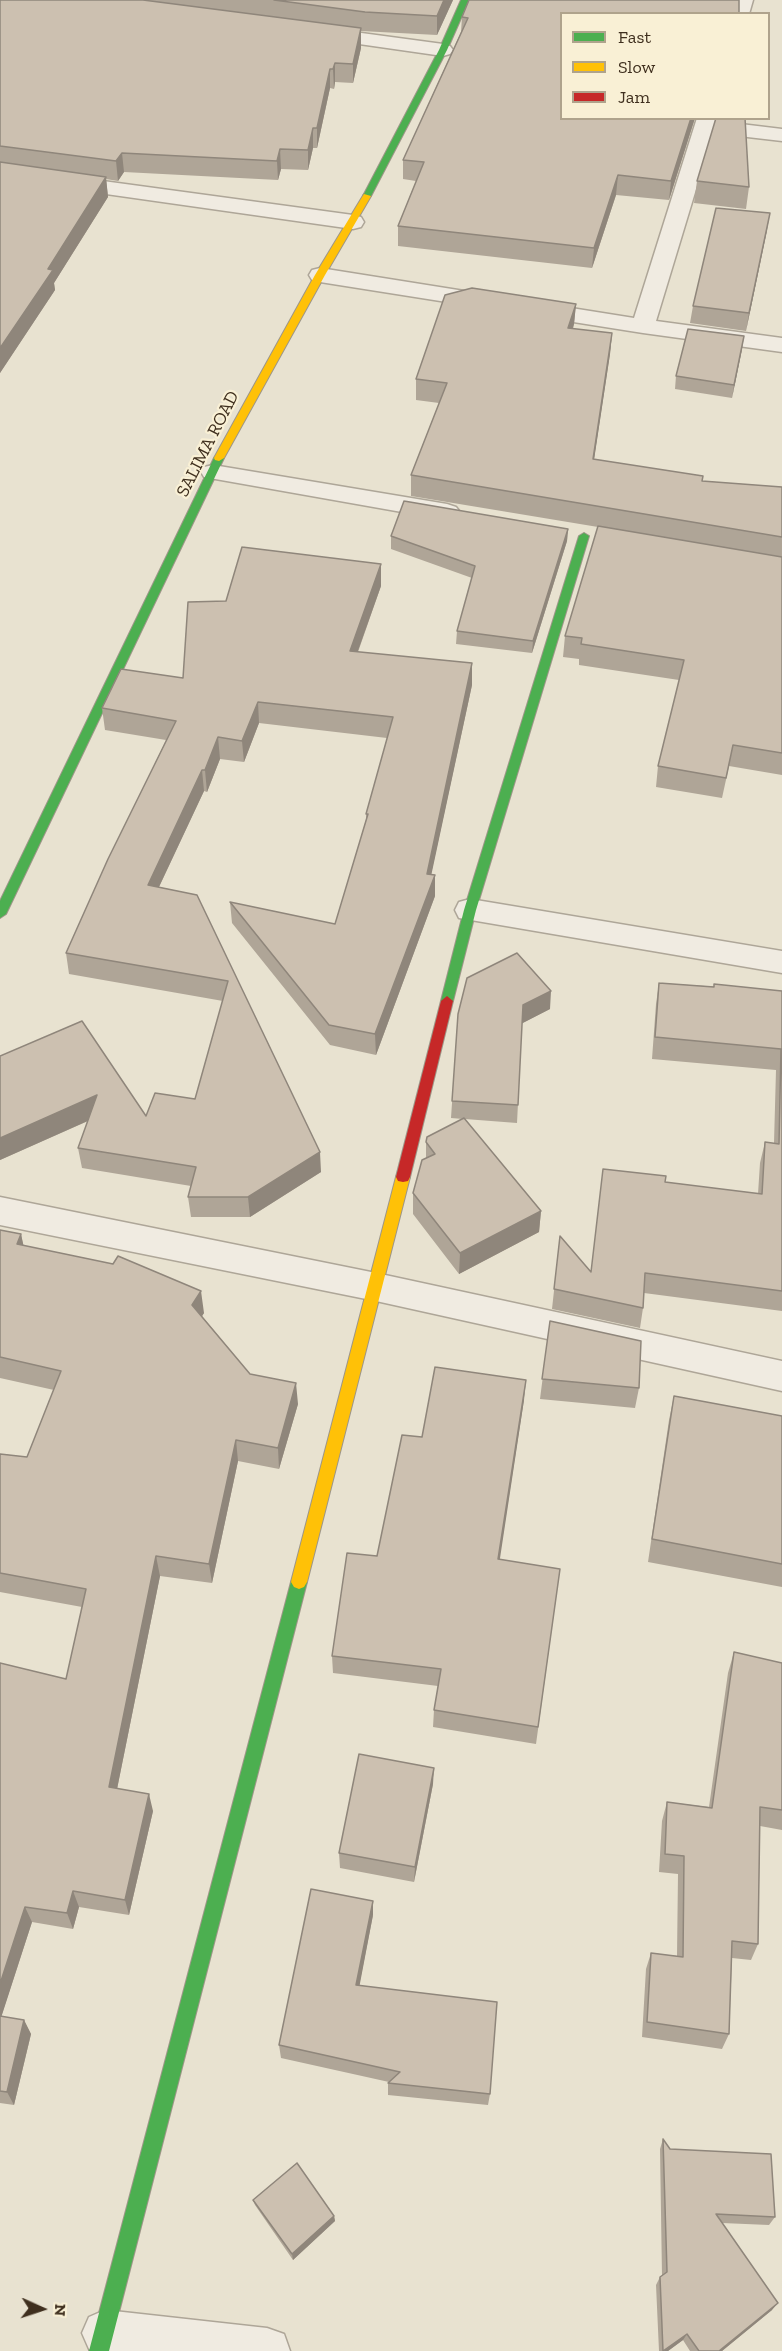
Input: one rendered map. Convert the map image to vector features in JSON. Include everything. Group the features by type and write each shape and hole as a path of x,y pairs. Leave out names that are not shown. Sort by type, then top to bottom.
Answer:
{"street":[{"name":"SALIMA ROAD","path":"0,914 213,472 320,275 353,222 443,50 465,0"},
{"path":"294,29 443,50"},
{"path":"643,326 706,122 782,135"},
{"path":"0,173 353,222"},
{"path":"320,275 643,326 782,345"},
{"path":"213,472 468,516"},
{"path":"267,2351 102,2342 376,1287 470,910 584,536"},
{"path":"470,910 782,962"},
{"path":"0,1211 376,1287 782,1376"}],"building":[{"path":"0,0 143,0 361,28 353,64 335,63 333,69 330,69 317,128 313,128 308,150 280,149 277,161 122,153 116,161 0,146"},
{"path":"274,0 444,0 437,16 365,12"},
{"path":"469,0 739,0 739,12 560,12 560,120 690,120 671,181 618,175 594,248 398,226 424,162 403,160 468,18 462,17"},
{"path":"715,120 745,120 749,187 697,181"},
{"path":"0,162 106,177 48,269 53,270 0,348"},
{"path":"716,208 770,213 749,313 693,306"},
{"path":"472,288 576,304 568,328 612,333 593,459 703,476 702,481 782,487 782,537 411,475 447,383 416,379 445,295"},
{"path":"688,329 744,336 734,385 676,376"},
{"path":"404,501 568,529 533,641 457,631 475,566 391,536"},
{"path":"598,526 782,557 782,753 733,745 726,778 658,766 684,660 581,644 582,638 565,636"},
{"path":"242,547 381,564 350,651 472,663 427,874 435,875 375,1034 329,1025 230,902 335,924 368,814 366,814 393,717 258,702 242,741 218,737 205,770 202,770 148,885 197,895 320,1152 248,1197 188,1197 196,1167 78,1148 97,1095 0,1138 0,1056 82,1021 146,1116 155,1093 195,1099 228,981 66,953 108,859 176,721 102,708 121,669 183,678 188,602 226,601"},
{"path":"517,953 551,991 523,1005 518,1105 452,1101 458,1014 467,978"},
{"path":"659,983 714,987 714,984 782,991 782,1291 645,1273 643,1308 554,1289 560,1236 591,1272 603,1169 666,1176 665,1182 762,1194 765,1142 779,1144 781,1049 655,1037"},
{"path":"464,1118 541,1211 460,1253 413,1193 422,1160 435,1154 426,1142 427,1137"},
{"path":"0,1230 21,1234 17,1244 113,1264 118,1256 201,1291 192,1305 250,1374 296,1383 278,1448 236,1440 209,1564 156,1556 109,1787 149,1794 125,1900 73,1891 67,1913 25,1907 0,1984 0,1663 66,1679 86,1589 0,1573 0,1454 27,1457 61,1371 0,1357"},
{"path":"550,1321 641,1341 639,1388 542,1379"},
{"path":"435,1367 526,1380 498,1559 560,1569 538,1727 434,1710 441,1669 332,1656 347,1553 377,1556 402,1435 422,1437"},
{"path":"674,1396 782,1416 782,1564 652,1539"},
{"path":"734,1652 782,1663 782,1810 760,1807 758,1944 732,1941 729,2034 647,2022 651,1953 683,1957 684,1856 665,1854 667,1802 712,1808"},
{"path":"359,1754 434,1768 415,1867 339,1853"},
{"path":"311,1889 373,1901 356,1985 497,2002 490,2094 388,2083 400,2072 279,2045"},
{"path":"0,2016 24,2020 7,2092 0,2091"},
{"path":"663,2139 670,2149 771,2154 775,2217 716,2214 778,2303 719,2351 699,2351 687,2334 663,2351 660,2277 667,2272"},
{"path":"297,2163 334,2216 292,2254 253,2200"}],"traffic: fast":[{"path":"367,196 443,50 465,0"},
{"path":"0,914 219,458"},
{"path":"447,1001 470,910 584,536"},
{"path":"99,2351 299,1582"}],"traffic: slow":[{"path":"219,458 320,275 367,196"},
{"path":"299,1582 403,1177"}],"traffic: jam":[{"path":"403,1177 447,1001"}]}
